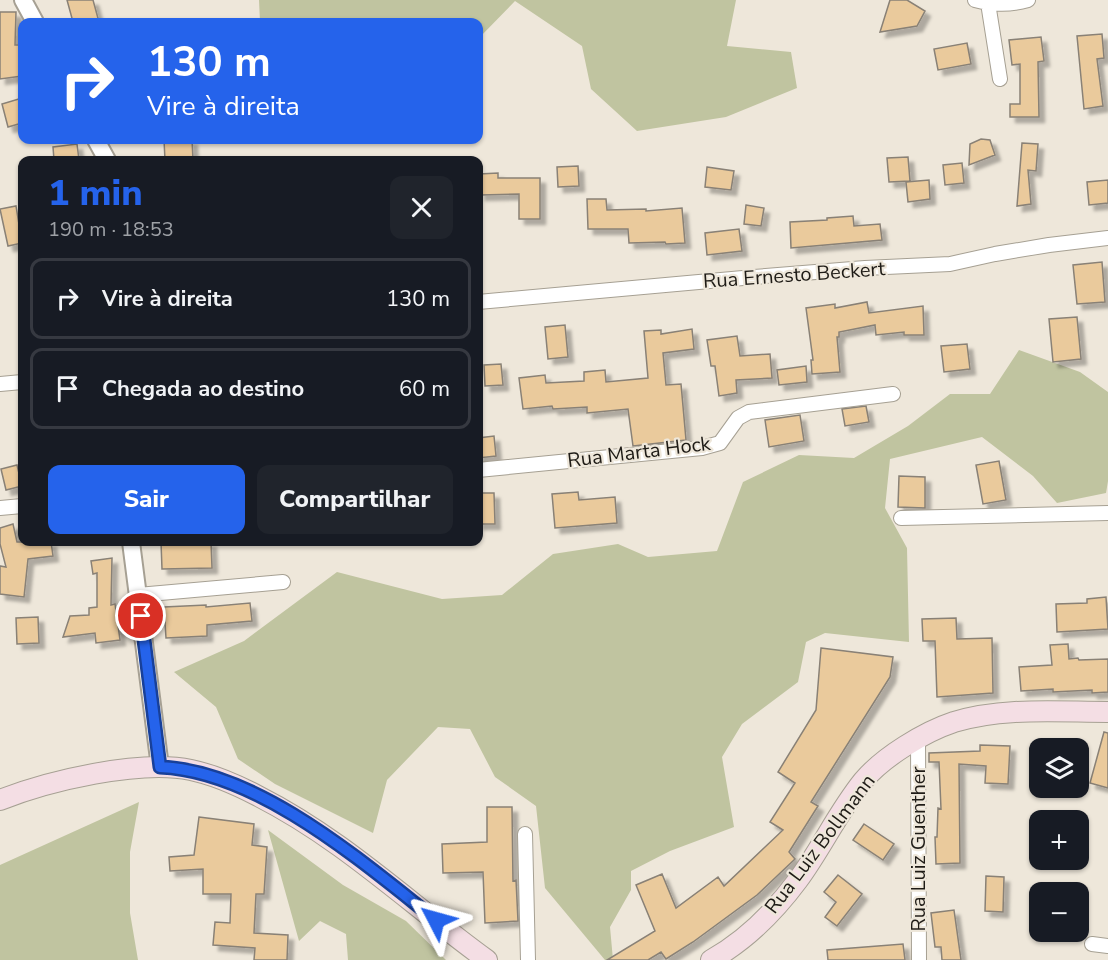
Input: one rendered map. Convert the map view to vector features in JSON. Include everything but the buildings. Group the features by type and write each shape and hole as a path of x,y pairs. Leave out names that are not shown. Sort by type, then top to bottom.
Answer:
{"main road":[{"name":"Rua Luiz Bollmann","path":"711,960 755,927 782,899 809,864 864,780 918,738 952,723 987,715 1108,712"},
{"path":"0,800 68,780 128,770 160,767 193,770 213,776 239,786 297,817 392,885 487,960"}],"street":[{"path":"23,0 33,18"},
{"path":"1000,79 982,2 1018,3 1028,0"},
{"name":"Rua Ernesto Beckert","path":"483,302 832,270 950,264 1049,244 1108,238"},
{"path":"0,384 18,382"},
{"name":"Rua Marta Hock","path":"483,470 702,448 720,443 738,418 749,412 893,394"},
{"path":"0,508 18,506"},
{"path":"901,518 1108,513"},
{"path":"132,546 160,767"},
{"path":"138,595 283,582"},
{"name":"Rua Luiz Guenther","path":"918,738 919,960"},
{"path":"525,834 528,960"},
{"path":"1092,944 1108,946"}],"green space":[{"path":"259,0 736,0 727,46 791,52 797,88 726,117 637,131 591,89 582,46 515,1 483,34 483,18 260,18"},
{"path":"1019,350 1080,372 1108,392 1106,493 1057,503 1033,476 982,437 890,459 885,508 907,548 909,642 825,633 806,642 798,682 742,724 722,757 734,827 670,851 631,871 631,890 610,927 613,960 605,960 545,888 536,806 495,777 470,729 438,727 387,780 373,833 275,784 238,759 216,707 174,672 244,641 337,572 442,599 502,595 553,554 618,544 648,557 717,551 743,482 799,455 854,458 908,426 950,394 990,394"},
{"path":"139,802 130,852 130,913 138,960 0,960 0,865"},
{"path":"268,830 343,885 406,921 446,960 348,960 346,934 320,921 299,941"}],"route":[{"path":"141,616 160,767 193,770 213,776 239,786 297,817 348,852 436,920"}]}
